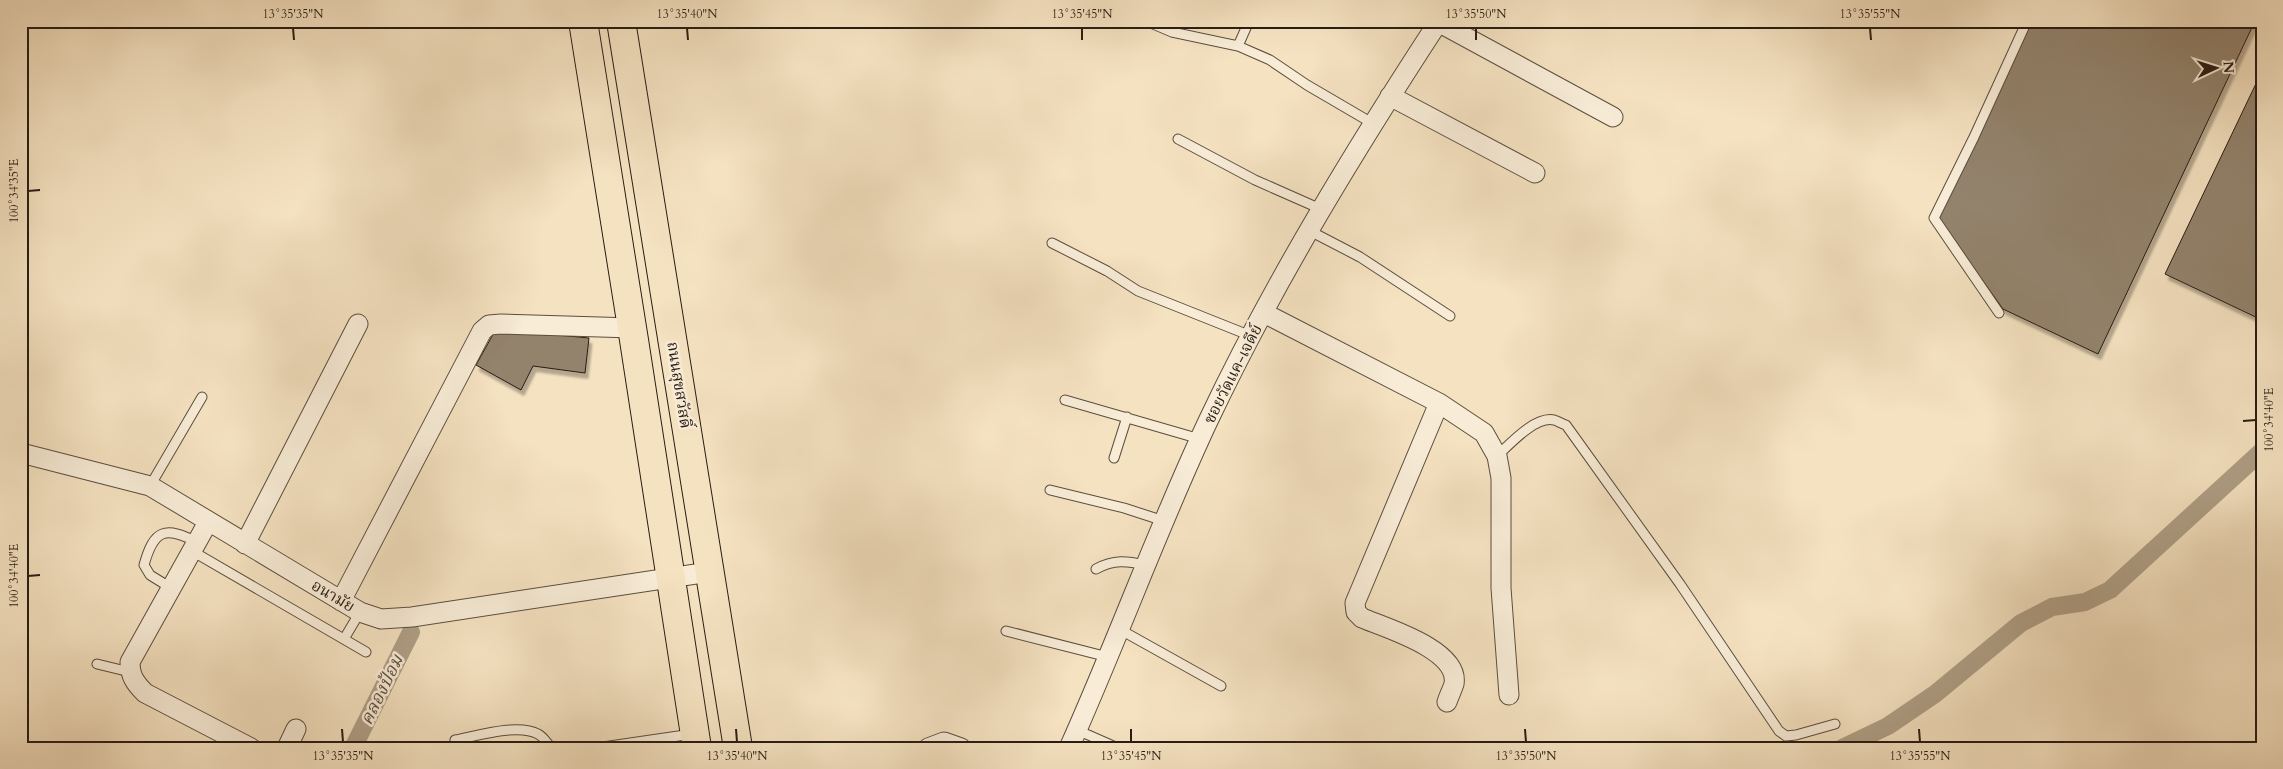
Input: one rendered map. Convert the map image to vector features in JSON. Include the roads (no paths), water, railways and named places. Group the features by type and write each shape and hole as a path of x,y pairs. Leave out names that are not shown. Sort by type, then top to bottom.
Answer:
{"main road":[{"path":"583,21 696,741"},
{"name":"ถนนสุขสวัสดิ์","path":"621,21 738,748"}],"street":[{"path":"1438,22 1614,117"},
{"name":"ซอยวัดแค-เจดีย์","path":"1069,748 1200,439 1251,336 1372,123 1438,22"},
{"path":"1390,96 1535,173"},
{"path":"1264,313 1439,403 1484,433 1497,456 1501,478 1501,588 1509,695"},
{"path":"245,544 358,324"},
{"path":"341,601 482,331 489,325 501,324 632,328"},
{"path":"1439,403 1355,603 1356,612 1362,618 1432,648 1446,661 1453,673 1454,683 1447,702"},
{"name":"อนามัย","path":"21,452 150,486 360,612 381,619 396,619 710,572"},
{"path":"208,522 130,662 130,672 134,683 145,693 251,748"},
{"path":"287,748 296,729"},
{"path":"928,748 944,742 961,748"}],"lane":[{"path":"681,21 703,21"},
{"path":"1146,21 1172,32 1238,46 1270,60 1307,85 1372,123"},
{"path":"1238,46 1249,21"},
{"path":"2000,313 1934,218 1974,137 2027,21"},
{"path":"1178,139 1239,172 1323,210"},
{"path":"1310,231 1360,258 1450,316"},
{"path":"1052,243 1107,271 1138,291 1251,336"},
{"path":"150,486 202,397"},
{"path":"1065,400 1200,439"},
{"path":"1114,458 1126,417"},
{"path":"1497,456 1520,434 1543,421 1554,420 1566,425 1680,584 1779,731 1786,736 1796,735 1835,724"},
{"path":"1050,490 1124,508 1164,522"},
{"path":"171,588 150,575 144,565 150,546 162,534 178,532 195,546 366,652"},
{"path":"1096,569 1110,562 1126,560 1146,566"},
{"path":"344,639 360,612"},
{"path":"1119,629 1220,686"},
{"path":"1006,631 1108,657"},
{"path":"97,664 130,672"},
{"path":"1077,730 1118,748"},
{"path":"455,740 507,731 530,731 540,735 552,748"},
{"path":"596,748 696,741"}],"waterway":[{"path":"1842,748 1888,726 1935,694 2021,623 2052,607 2085,602 2110,590 2262,451"},
{"name":"คลองป้อม","path":"353,748 411,632"}]}
